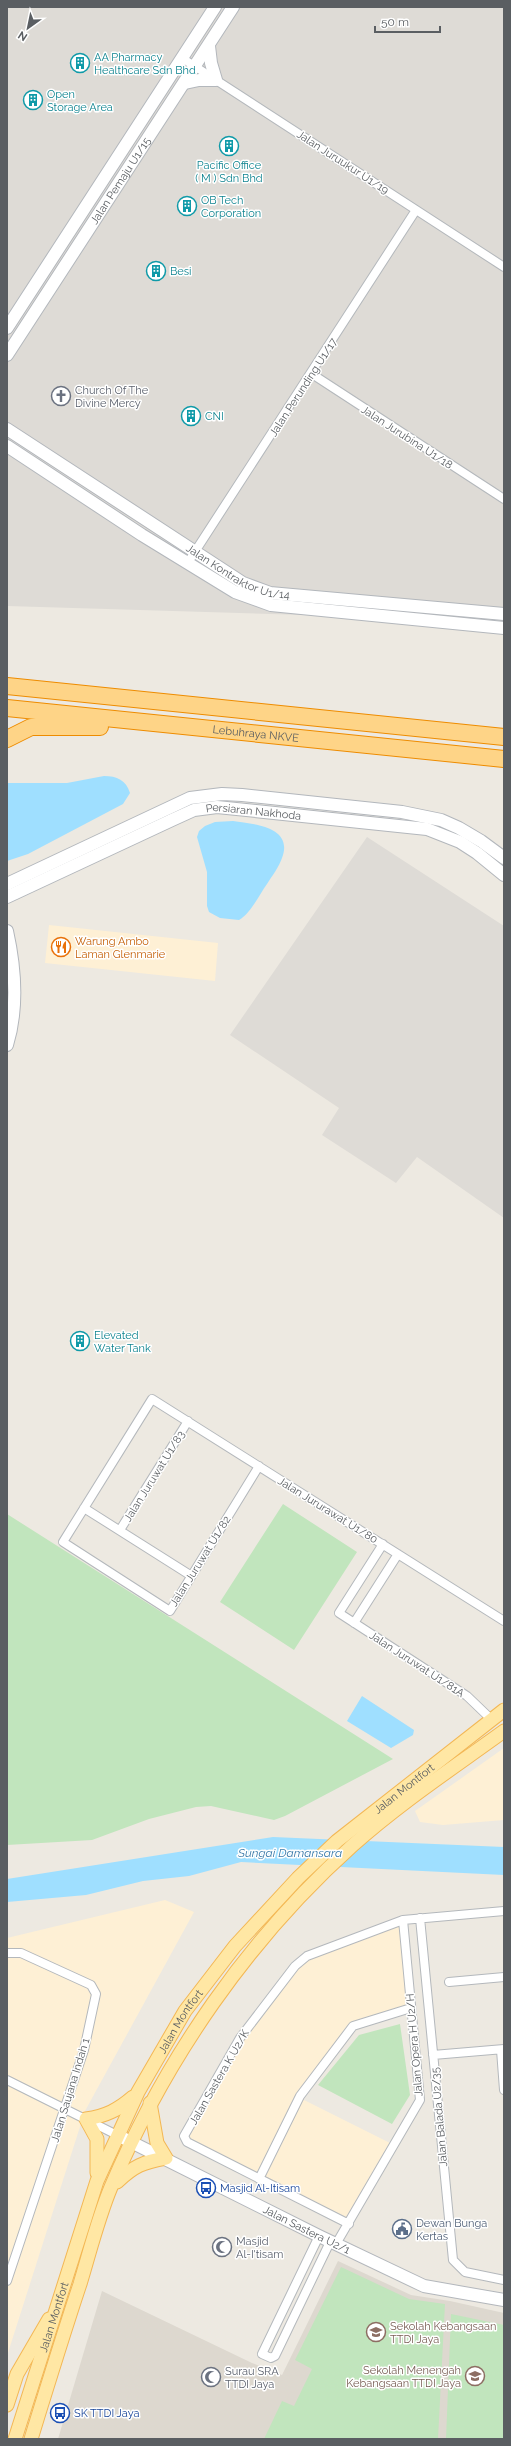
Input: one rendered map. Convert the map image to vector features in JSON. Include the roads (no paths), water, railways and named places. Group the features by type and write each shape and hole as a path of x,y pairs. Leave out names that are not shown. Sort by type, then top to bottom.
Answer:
{"highway":[{"name":"Lebuhraya NKVE","path":"7,686 504,737"},
{"name":"Lebuhraya NKVE","path":"7,708 504,760"},
{"path":"7,739 31,727 87,726 305,738"}],"main road":[{"name":"Jalan Montfort","path":"15,2439 97,2181 138,2092 185,2011 235,1946 276,1901 337,1841 504,1710"},
{"name":"Jalan Montfort","path":"31,2439 111,2188 150,2103 216,1999 256,1947 296,1903 353,1845 398,1808 504,1731"},
{"path":"97,2181 97,2139 86,2119 106,2116 120,2108 138,2092"},
{"path":"111,2188 131,2169 145,2162 166,2158 157,2143 150,2103"},
{"path":"7,2405 17,2374 38,2334 56,2310"}],"street":[{"name":"Jalan Pemaju U1/15","path":"7,328 215,7"},
{"name":"Jalan Pemaju U1/15","path":"7,355 234,7"},
{"path":"184,83 198,80 216,80 211,63 209,46"},
{"name":"Jalan Juruukur U1/19","path":"182,58 504,267"},
{"name":"Jalan Perunding U1/17","path":"187,564 312,374 416,210"},
{"name":"Jalan Jurubina U1/18","path":"312,374 504,499"},
{"name":"Jalan Kontraktor U1/14","path":"7,429 243,583 270,593 504,614"},
{"name":"Jalan Kontraktor U1/14","path":"7,446 187,564 235,592 271,605 504,628"},
{"name":"Persiaran Nakhoda","path":"7,884 190,798 222,794 402,812 441,820 482,841 504,858"},
{"name":"Persiaran Nakhoda","path":"7,898 177,817 194,810 217,807 427,829 460,842 477,853 504,875"},
{"path":"7,931 12,956 14,1003 7,1045"},
{"name":"Jalan Jururawat U1/80","path":"84,1508 152,1399 504,1621"},
{"name":"Jalan Juruwat U1/83","path":"120,1530 188,1421"},
{"name":"Jalan Juruwat U1/82","path":"84,1508 63,1542 170,1610 190,1575 259,1466"},
{"path":"84,1508 190,1575"},
{"name":"Jalan Juruwat U1/81A","path":"383,1544 339,1613 467,1696 492,1720"},
{"path":"354,1623 398,1554"},
{"path":"403,1920 504,1911"},
{"name":"Jalan Balada U2/35","path":"420,1918 453,2260 466,2272 504,2280"},
{"name":"Jalan Opera H U2/H","path":"318,2236 262,2354 271,2358 275,2356 333,2243 349,2224 420,2100 403,1920"},
{"name":"Jalan Sastera K U2/K","path":"259,2178 187,2142 184,2136 240,2038 295,1966 317,1951 403,1920"},
{"name":"Jalan Saujana Indah 1","path":"7,1953 21,1953 91,1985 96,1994 84,2050 7,2281"},
{"path":"449,1982 504,1977"},
{"path":"349,2224 259,2178 300,2096 353,2026 411,2008"},
{"path":"433,2055 502,2050 504,2090"},
{"path":"7,2080 118,2135"},
{"name":"Jalan Sastera U2/1","path":"118,2135 318,2236 424,2286 504,2300"}],"water":[{"path":"104,776 117,778 126,785 130,793 123,804 28,854 7,861 7,783 67,783"},
{"path":"233,821 270,829 277,833 282,839 284,847 279,865 251,908 239,920 220,918 209,912 207,906 207,872 197,837 199,831 205,826 215,822"},
{"path":"362,1696 414,1730 413,1735 391,1748 347,1721"},
{"name":"Sungai Damansara","path":"273,1837 504,1847 504,1875 241,1862 189,1876 143,1881 86,1895 7,1902 7,1879"}],"place":[{"name":"AA Pharmacy Healthcare Sdn Bhd","path":"80,63"},
{"name":"Open Storage Area","path":"33,100"},
{"name":"Pacific Office ( M ) Sdn Bhd","path":"229,146"},
{"name":"OB Tech Corporation","path":"187,206"},
{"name":"Besi","path":"156,271"},
{"name":"Church Of The Divine Mercy","path":"61,396"},
{"name":"CNI","path":"191,416"},
{"name":"Warung Ambo Laman Glenmarie","path":"61,947"},
{"name":"Elevated Water Tank","path":"80,1341"},
{"name":"Masjid Al-Itisam","path":"206,2188"},
{"name":"Dewan Bunga Kertas","path":"402,2229"},
{"name":"Masjid Al-I'tisam","path":"222,2247"},
{"name":"Sekolah Kebangsaan TTDI Jaya","path":"376,2332"},
{"name":"Sekolah Menengah Kebangsaan TTDI Jaya","path":"475,2376"},
{"name":"Surau SRA TTDI Jaya","path":"211,2377"},
{"name":"SK TTDI Jaya","path":"60,2413"}]}
